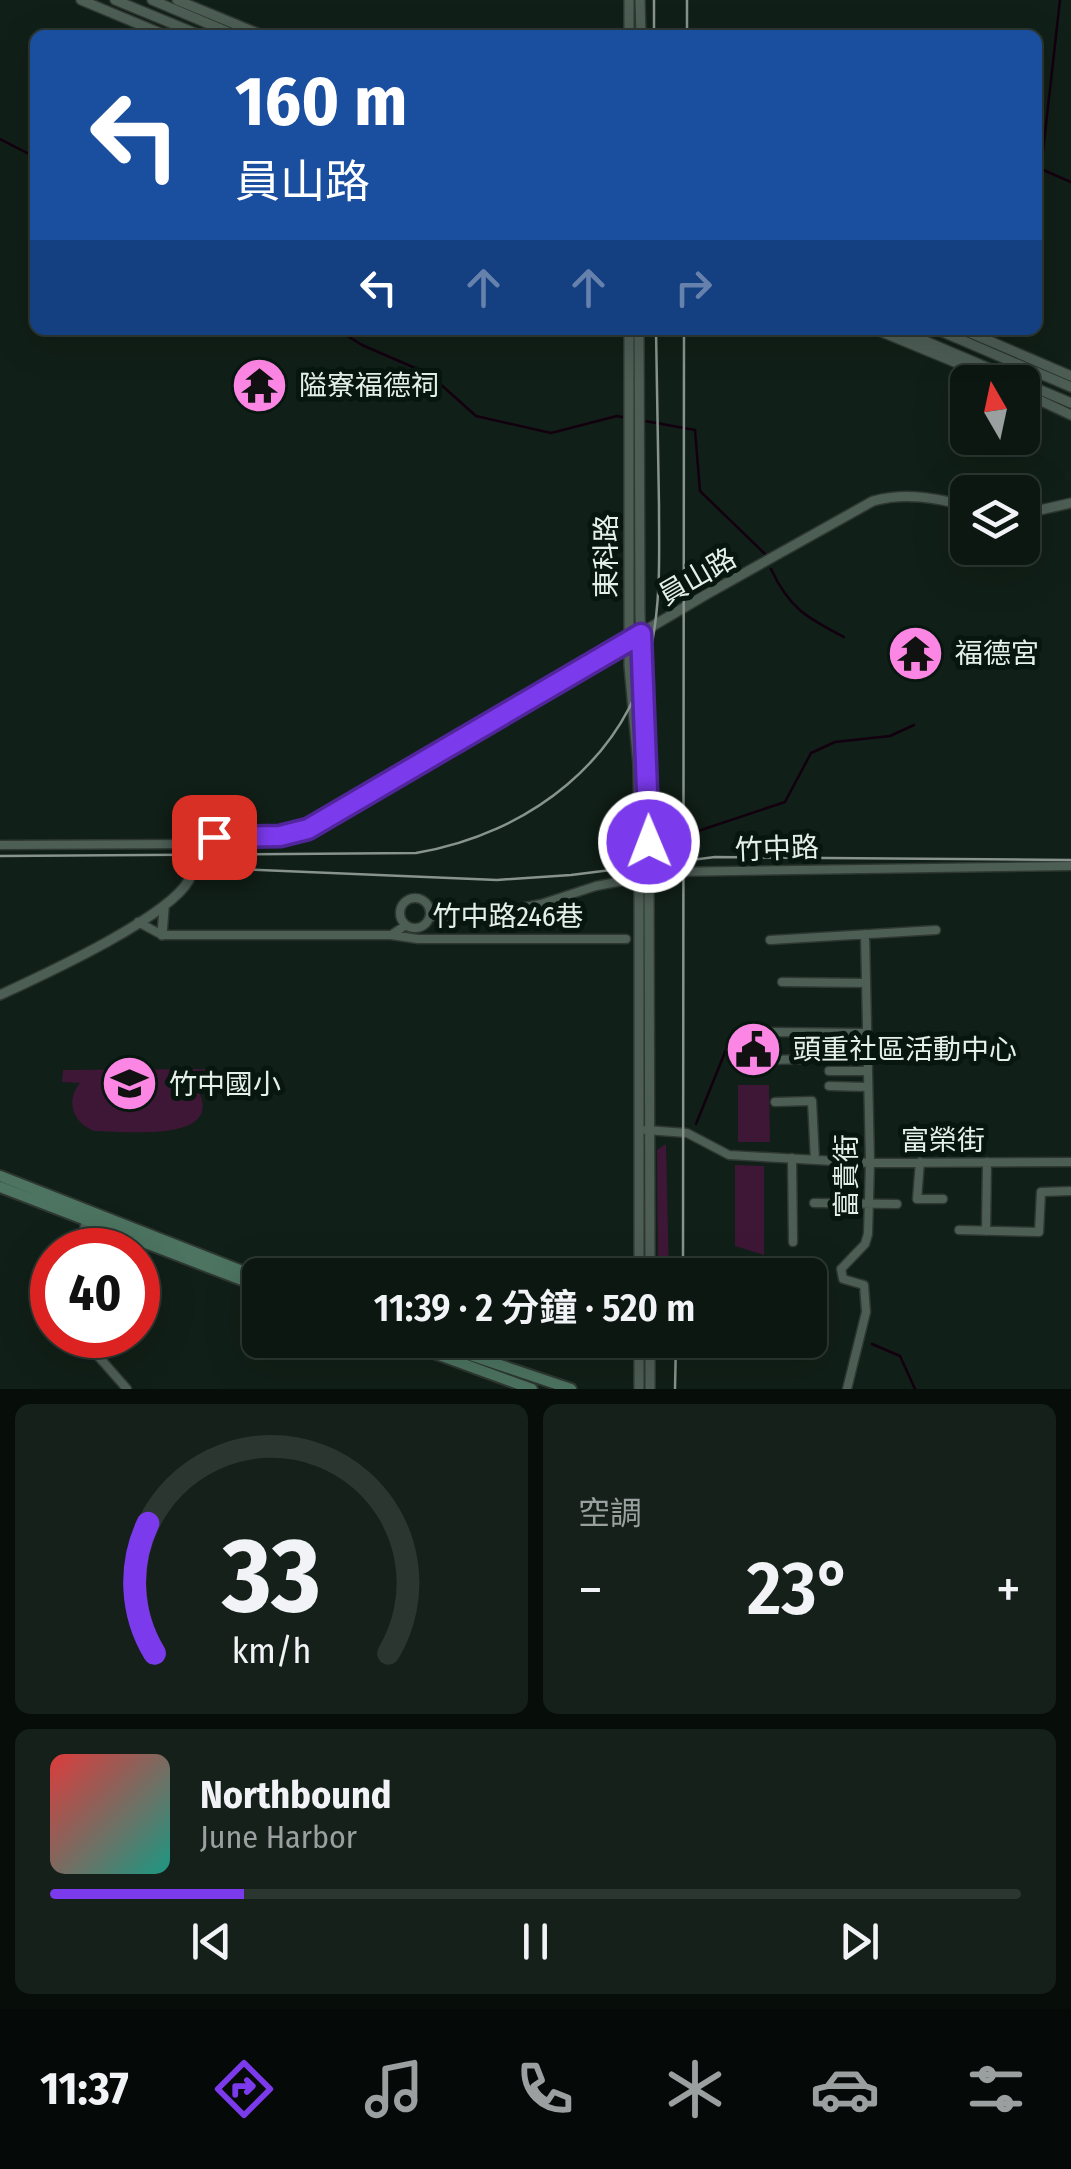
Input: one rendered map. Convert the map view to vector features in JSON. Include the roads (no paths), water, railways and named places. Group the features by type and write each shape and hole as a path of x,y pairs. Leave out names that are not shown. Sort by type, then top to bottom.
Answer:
{"main road":[{"path":"0,1176 86,1217 242,1280"},
{"path":"0,1187 242,1272"},
{"path":"449,1358 529,1386 571,1389"},
{"path":"466,1358 529,1386"}],"street":[{"path":"81,0 153,30"},
{"path":"115,0 188,30"},
{"path":"152,0 223,30"},
{"path":"177,0 250,30"},
{"path":"629,0 630,30"},
{"path":"640,0 641,30"},
{"name":"東科路","path":"629,335 633,379 641,634 644,842 629,642 634,435"},
{"name":"東科路","path":"633,379 638,335"},
{"path":"890,335 968,365"},
{"path":"910,335 975,365"},
{"path":"950,335 1071,387"},
{"path":"976,335 1071,376"},
{"path":"1040,391 1071,402"},
{"path":"1040,400 1071,415"},
{"name":"員山路","path":"188,844 205,838 280,836 308,829 873,501 913,496 950,503"},
{"path":"1040,510 1071,503"},
{"path":"0,845 188,844 189,880 165,906 48,973 0,994"},
{"name":"竹中路","path":"430,917 541,904 596,886 670,872 1071,866"},
{"path":"644,886 649,1258"},
{"path":"138,922 162,935 391,935 406,925 420,928 430,917 428,903 420,898 410,899 400,909 406,925"},
{"path":"162,935 165,906"},
{"path":"770,940 936,930"},
{"name":"富貴街","path":"847,1389 866,1312 864,1285 843,1279 841,1269 866,1244 870,1162 865,934"},
{"name":"竹中路246巷","path":"391,935 418,939 626,939"},
{"path":"782,982 866,982"},
{"path":"807,1060 772,1060 772,1032 865,1032"},
{"path":"829,1071 867,1071"},
{"path":"829,1086 867,1087"},
{"path":"775,1102 812,1101 815,1160"},
{"path":"641,1258 645,1130"},
{"name":"富榮街","path":"645,1130 688,1134 729,1155 870,1162 1071,1162"},
{"path":"792,1158 793,1242"},
{"path":"920,1162 917,1199 943,1199"},
{"path":"986,1231 987,1162"},
{"path":"959,1230 1039,1232 1041,1192 1071,1191"},
{"path":"814,1203 896,1204"},
{"path":"84,1228 86,1217"},
{"path":"100,1358 127,1389"},
{"path":"639,1358 639,1389"},
{"path":"650,1358 650,1389"}],"waterway":[{"path":"1042,160 1060,0"},
{"path":"0,139 30,154"},
{"path":"1042,169 1071,182"},
{"path":"346,335 429,374 476,416 551,433 617,416 627,418"},
{"path":"645,421 695,430 700,491 765,554"},
{"path":"771,569 800,610 844,637"},
{"path":"698,831 785,802 811,753 835,742 890,736 914,725"},
{"path":"696,1124 734,1030"},
{"path":"872,1344 900,1356 915,1389"}],"tunnel":[{"path":"639,841 639,884"},
{"path":"649,841 649,886"}],"railway":[{"path":"654,0 654,30"},
{"path":"687,0 687,30"},
{"path":"0,856 416,853 497,829 567,785 596,756 621,722 640,685 652,643 659,557 656,335"},
{"path":"683,1258 684,335"},
{"path":"237,869 497,880 715,857 1071,860"},
{"path":"675,1389 676,1358"}],"place":[{"name":"隘寮福德祠","path":"260,385"},
{"name":"福德宮","path":"916,653"},
{"name":"頭重社區活動中心","path":"754,1049"},
{"name":"竹中國小","path":"130,1084"}]}
